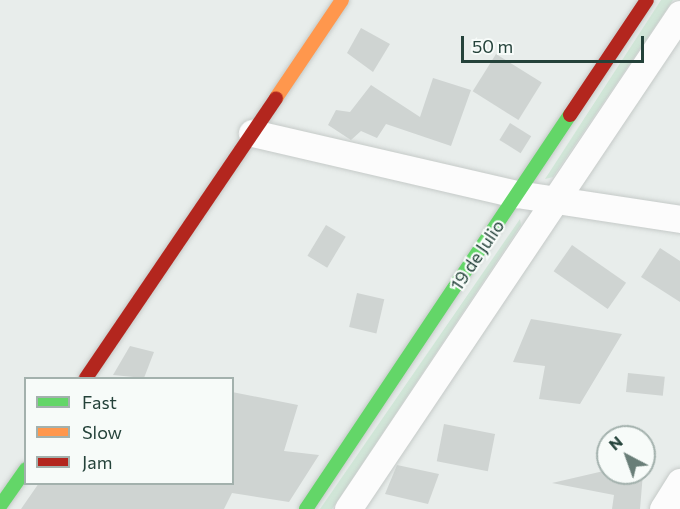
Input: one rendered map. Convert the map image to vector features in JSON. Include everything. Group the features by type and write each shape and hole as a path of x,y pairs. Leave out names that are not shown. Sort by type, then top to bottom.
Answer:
{"street":[{"path":"87,377 342,0"},
{"name":"19 de Julio","path":"306,509 647,0"},
{"name":"19 de Julio","path":"348,509 680,14"},
{"path":"252,133 517,194 680,219"},
{"path":"0,506 24,472"},
{"path":"663,509 680,482"}],"green space":[{"path":"661,0 673,0 553,177 545,179"},
{"path":"520,219 521,225 332,509 320,509"}],"building":[{"path":"361,28 390,44 373,72 347,53"},
{"path":"496,54 542,83 518,120 473,91"},
{"path":"433,78 471,90 451,146 386,124 377,138 361,131 351,140 328,125 336,110 350,112 371,85 420,117"},
{"path":"510,123 531,136 521,153 499,140"},
{"path":"326,225 346,237 327,268 307,256"},
{"path":"572,245 626,283 608,309 554,271"},
{"path":"660,248 680,261 680,302 641,277"},
{"path":"357,293 384,299 376,333 349,327"},
{"path":"531,319 622,334 580,404 539,399 545,366 513,362"},
{"path":"130,346 154,352 144,377 113,375"},
{"path":"628,373 665,377 663,396 626,392"},
{"path":"234,392 298,405 284,451 319,455 289,502 232,493 224,509 21,509 38,485 234,485"},
{"path":"444,424 495,434 488,471 437,461"},
{"path":"397,465 439,474 428,504 385,494"},
{"path":"596,473 596,485 642,485 640,509 612,509 614,495 552,483"}],"traffic: fast":[{"path":"306,509 570,115"},
{"path":"0,506 24,472"}],"traffic: slow":[{"path":"276,98 342,0"}],"traffic: jam":[{"path":"570,115 647,0"},
{"path":"87,377 276,98"}]}
